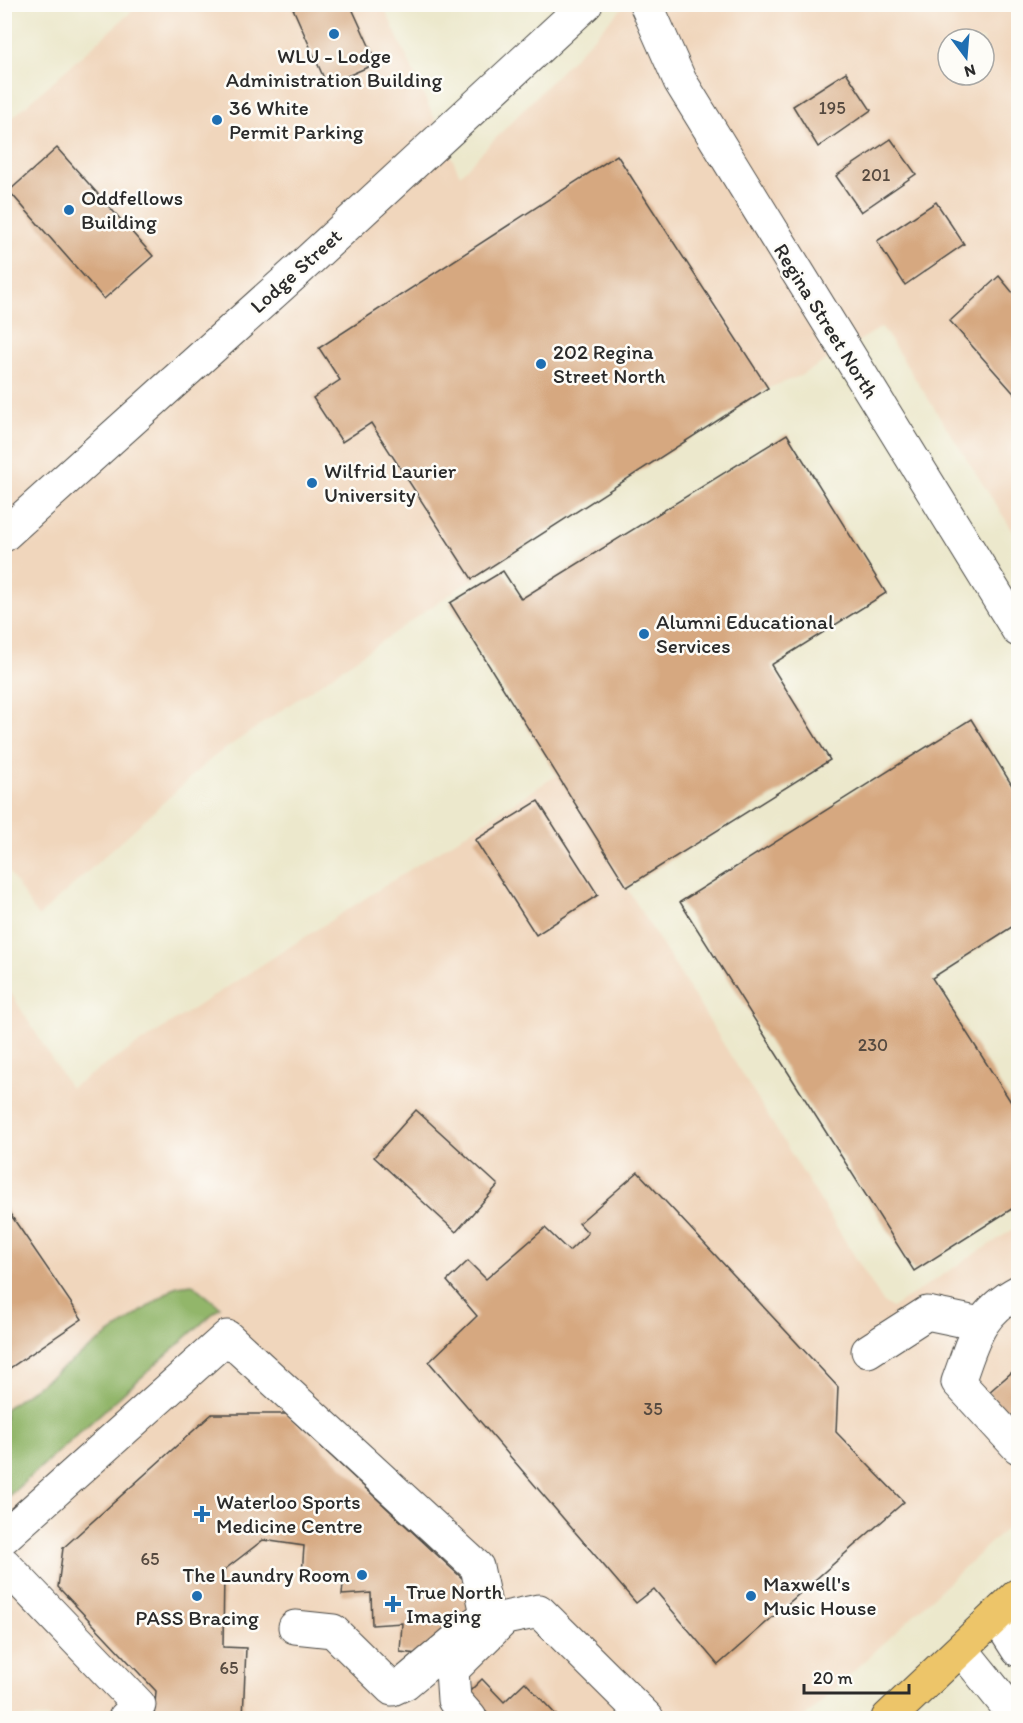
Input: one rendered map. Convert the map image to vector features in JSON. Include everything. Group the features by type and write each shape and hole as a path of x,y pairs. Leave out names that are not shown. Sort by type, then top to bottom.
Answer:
{"main road":[{"path":"888,1719 1008,1606"}],"street":[{"name":"Lodge Street","path":"4,535 286,281 586,4"},
{"name":"Regina Street North","path":"646,4 686,91 1018,630"},
{"path":"1014,1301 980,1324 958,1382 1018,1447"},
{"path":"868,1351 927,1313 980,1324"},
{"path":"4,1537 227,1337 477,1567 487,1614 405,1683 392,1689 333,1631 295,1627"},
{"path":"4,1564 139,1705 125,1719"},
{"path":"1008,1606 1018,1650"},
{"path":"470,1719 454,1700 452,1670 505,1618 539,1611 647,1719"},
{"path":"962,1650 1017,1719"}],"shaded area":[{"name":"Wilfrid Laurier University","path":"139,5 383,5 460,175 625,5 1018,5 1018,539 882,327 800,376 768,388 472,579 212,758 38,917 4,864 4,125"},
{"path":"557,775 883,1302 892,1308 1018,1226 1018,1517 804,1718 5,1718 4,982 70,1088"}],"green space":[{"path":"192,1284 220,1307 5,1499 5,1409 177,1286"}],"building":[{"name":"WLU - Lodge Administration Building","path":"291,4 350,4 377,63 327,85"},
{"path":"846,72 871,110 818,147 793,106"},
{"path":"891,139 916,174 861,212 836,176"},
{"name":"Oddfellows Building","path":"57,148 153,256 104,299 9,191"},
{"name":"202 Regina Street North","path":"617,155 768,388 472,579 371,423 342,442 313,398 340,380 319,348"},
{"path":"936,202 964,244 905,285 877,241"},
{"path":"999,276 1018,299 1018,398 950,321"},
{"name":"Alumni Educational Services","path":"787,434 886,593 771,665 830,760 627,887 450,603 503,571 521,599"},
{"path":"971,719 1018,795 1018,923 932,978 1018,1113 1018,1205 914,1271 680,902"},
{"path":"538,801 598,895 536,935 475,840"},
{"path":"416,1110 498,1185 456,1232 374,1157"},
{"path":"638,1172 838,1387 836,1432 904,1502 718,1665 654,1589 636,1603 429,1362 477,1316 447,1281 468,1261 486,1279 545,1228 569,1251 588,1233 579,1223"},
{"path":"4,1205 82,1319 4,1372"},
{"path":"1018,1367 1018,1428 988,1393"},
{"path":"212,1414 286,1414 479,1594 436,1656 400,1652 402,1623 372,1625 371,1593 342,1595 344,1573 302,1575 304,1546 263,1540 224,1570 223,1647 246,1648 243,1718 154,1718 156,1691 58,1587 63,1548"},
{"path":"482,1679 504,1702 525,1682 559,1718 486,1718 489,1715 468,1693"}],"place":[{"name":"WLU - Lodge Administration Building","path":"334,34"},
{"name":"36 White Permit Parking","path":"217,120"},
{"name":"Oddfellows Building","path":"69,210"},
{"name":"202 Regina Street North","path":"541,364"},
{"name":"Wilfrid Laurier University","path":"312,483"},
{"name":"Alumni Educational Services","path":"644,634"},
{"name":"Waterloo Sports Medicine Centre","path":"202,1514"},
{"name":"The Laundry Room","path":"362,1575"},
{"name":"PASS Bracing","path":"197,1596"},
{"name":"Maxwell's Music House","path":"751,1596"},
{"name":"True North Imaging","path":"393,1604"}]}
